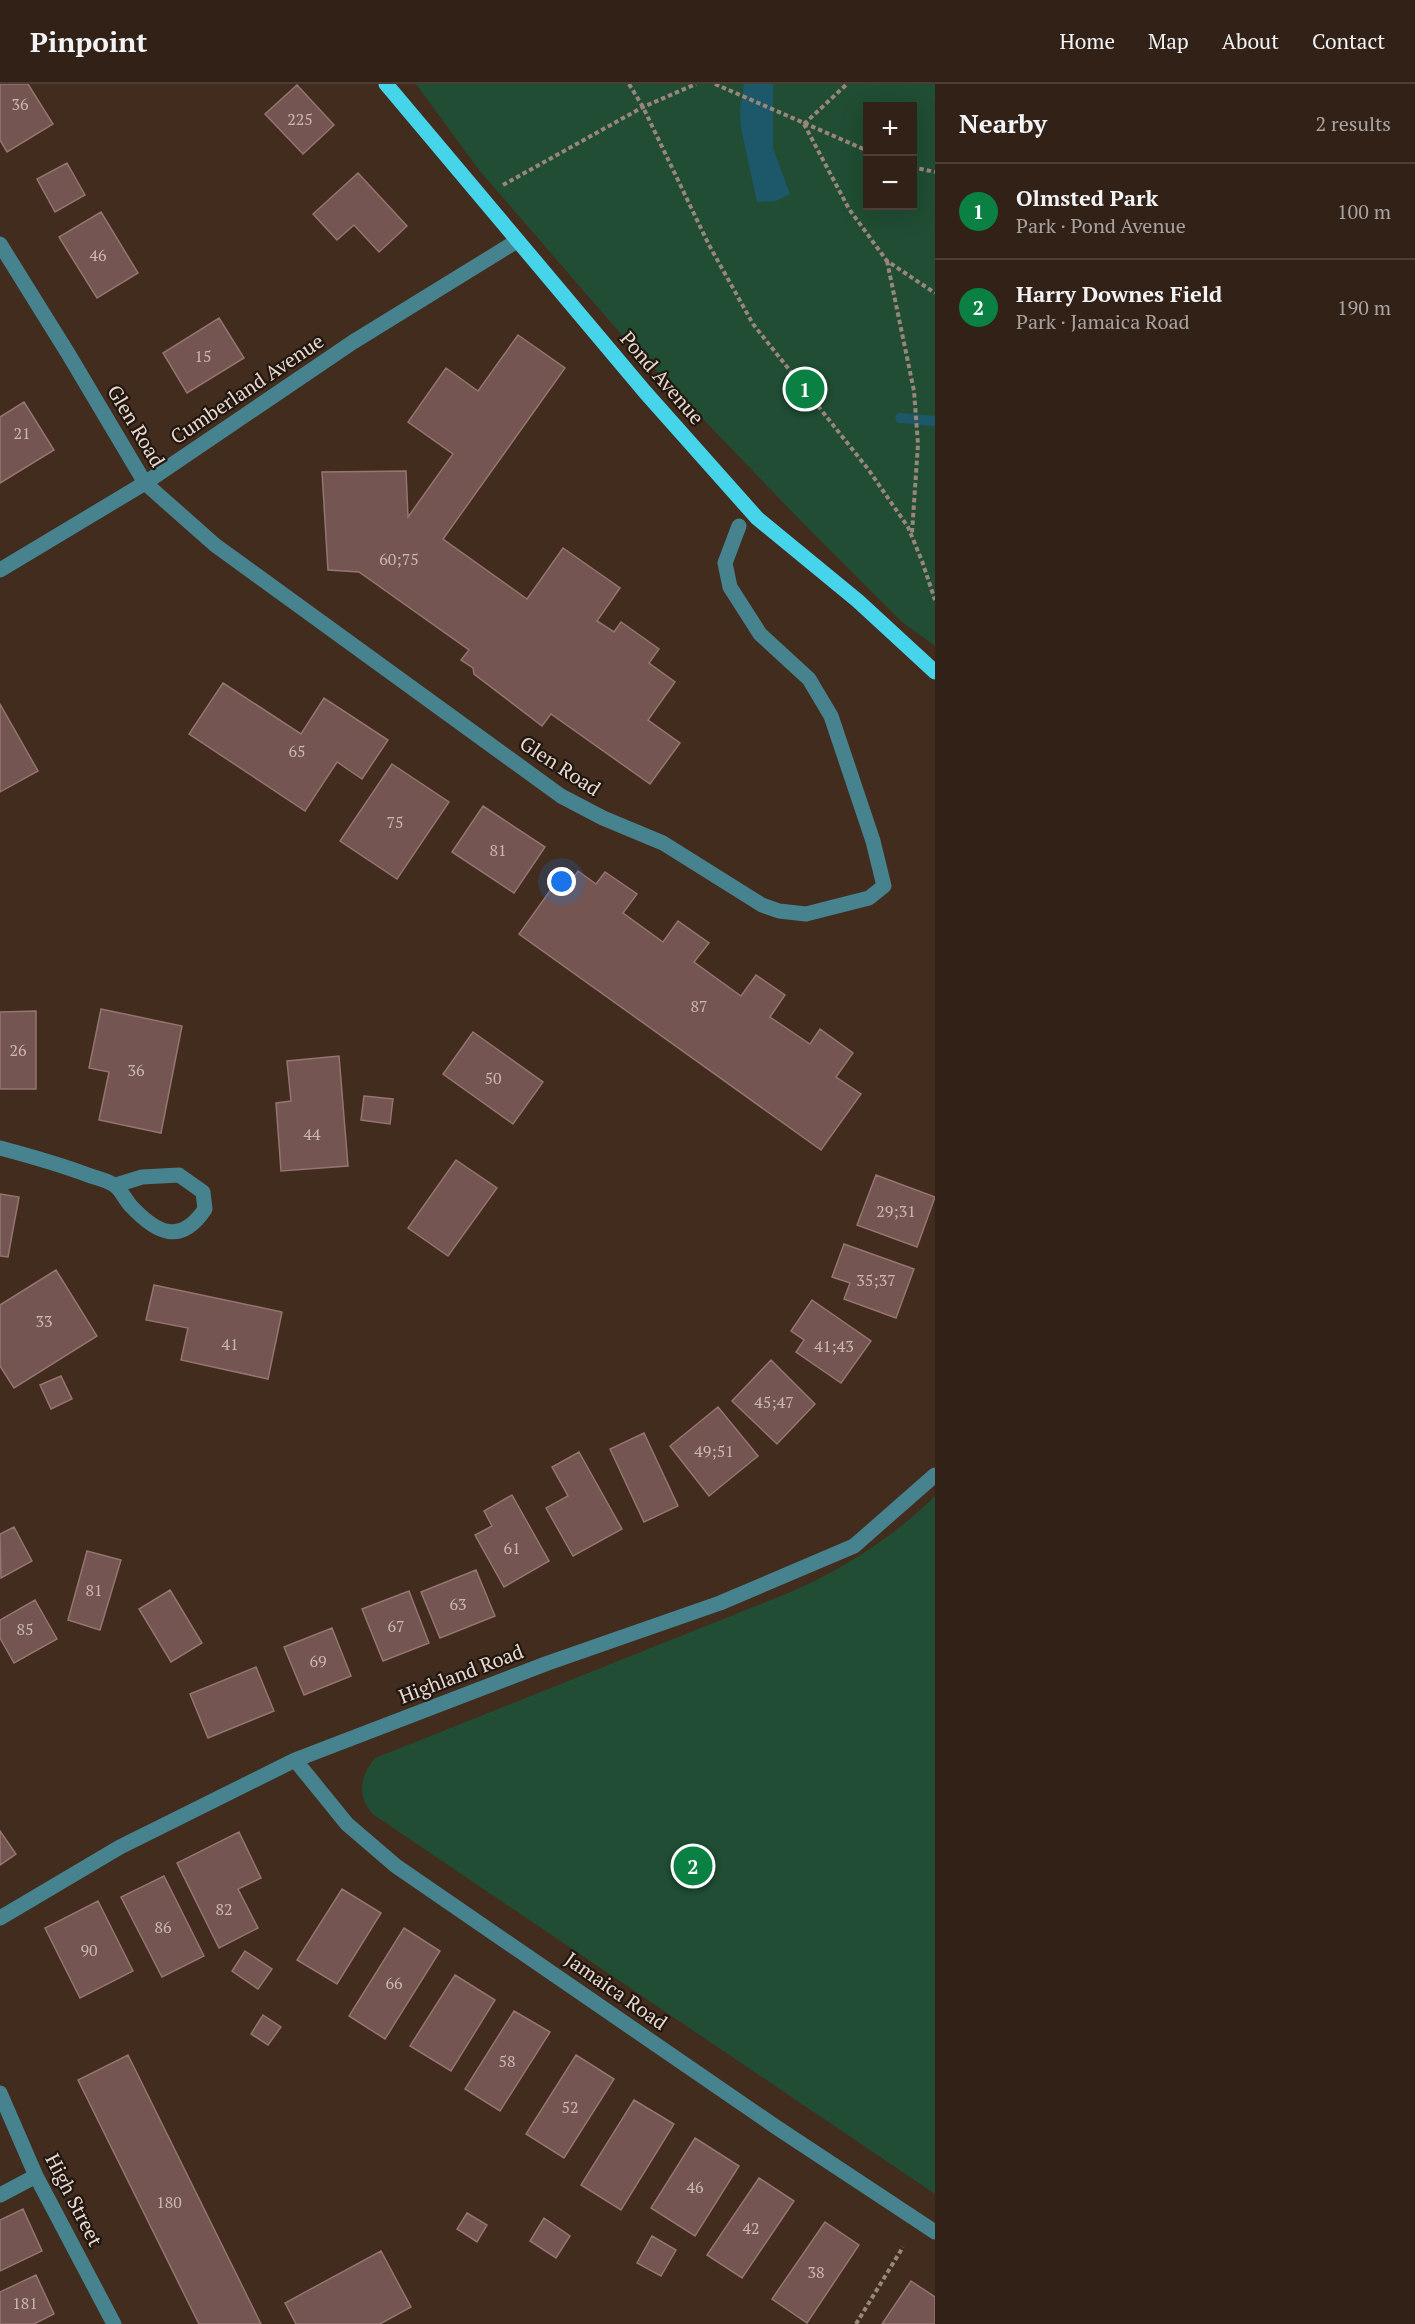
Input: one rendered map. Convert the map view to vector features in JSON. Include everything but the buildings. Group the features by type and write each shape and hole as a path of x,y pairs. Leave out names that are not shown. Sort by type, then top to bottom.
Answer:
{"main road":[{"name":"Pond Avenue","path":"386,84 645,392 757,518 858,601 935,672"}],"street":[{"name":"Cumberland Avenue","path":"0,570 145,483 353,342 517,241"},
{"name":"Glen Road","path":"0,244 145,483 215,545 561,796 603,818 663,843 762,905 779,911 806,914 868,898 884,886 873,841 831,716 809,679 760,634 730,587 725,563 739,526"},
{"path":"0,1148 64,1166 116,1185 130,1205 152,1225 169,1231 183,1231 196,1223 205,1209 203,1192 179,1175 142,1177 116,1185"},
{"name":"Highland Road","path":"0,1918 120,1847 295,1760 548,1664 720,1603 833,1556 854,1546 935,1475"},
{"name":"Jamaica Road","path":"295,1760 347,1824 396,1866 776,2127 935,2232"},
{"name":"High Street","path":"0,2093 36,2176 114,2324"},
{"path":"0,2195 36,2176"}],"path":[{"path":"629,84 644,107 709,245 753,324 868,469 908,527 935,600"},
{"path":"502,185 644,107 696,84"},
{"path":"716,84 863,149"},
{"path":"804,124 847,84"},
{"path":"804,124 849,209 887,261 935,293"},
{"path":"917,168 935,172"},
{"path":"887,261 914,391 918,444 912,536"},
{"path":"856,2324 903,2247"}],"green space":[{"path":"416,84 935,84 935,646 902,622 620,333 479,170"},
{"path":"935,1496 935,2194 374,1815 364,1801 362,1786 366,1772 375,1758 802,1587 882,1541"}],"water":[{"path":"744,84 773,84 773,148 790,194 776,201 757,202 741,128 740,110"}],"waterway":[{"path":"900,418 935,421"}],"place":[{"name":"Olmsted Park","path":"805,389"},
{"name":"Harry Downes Field","path":"693,1866"}]}
